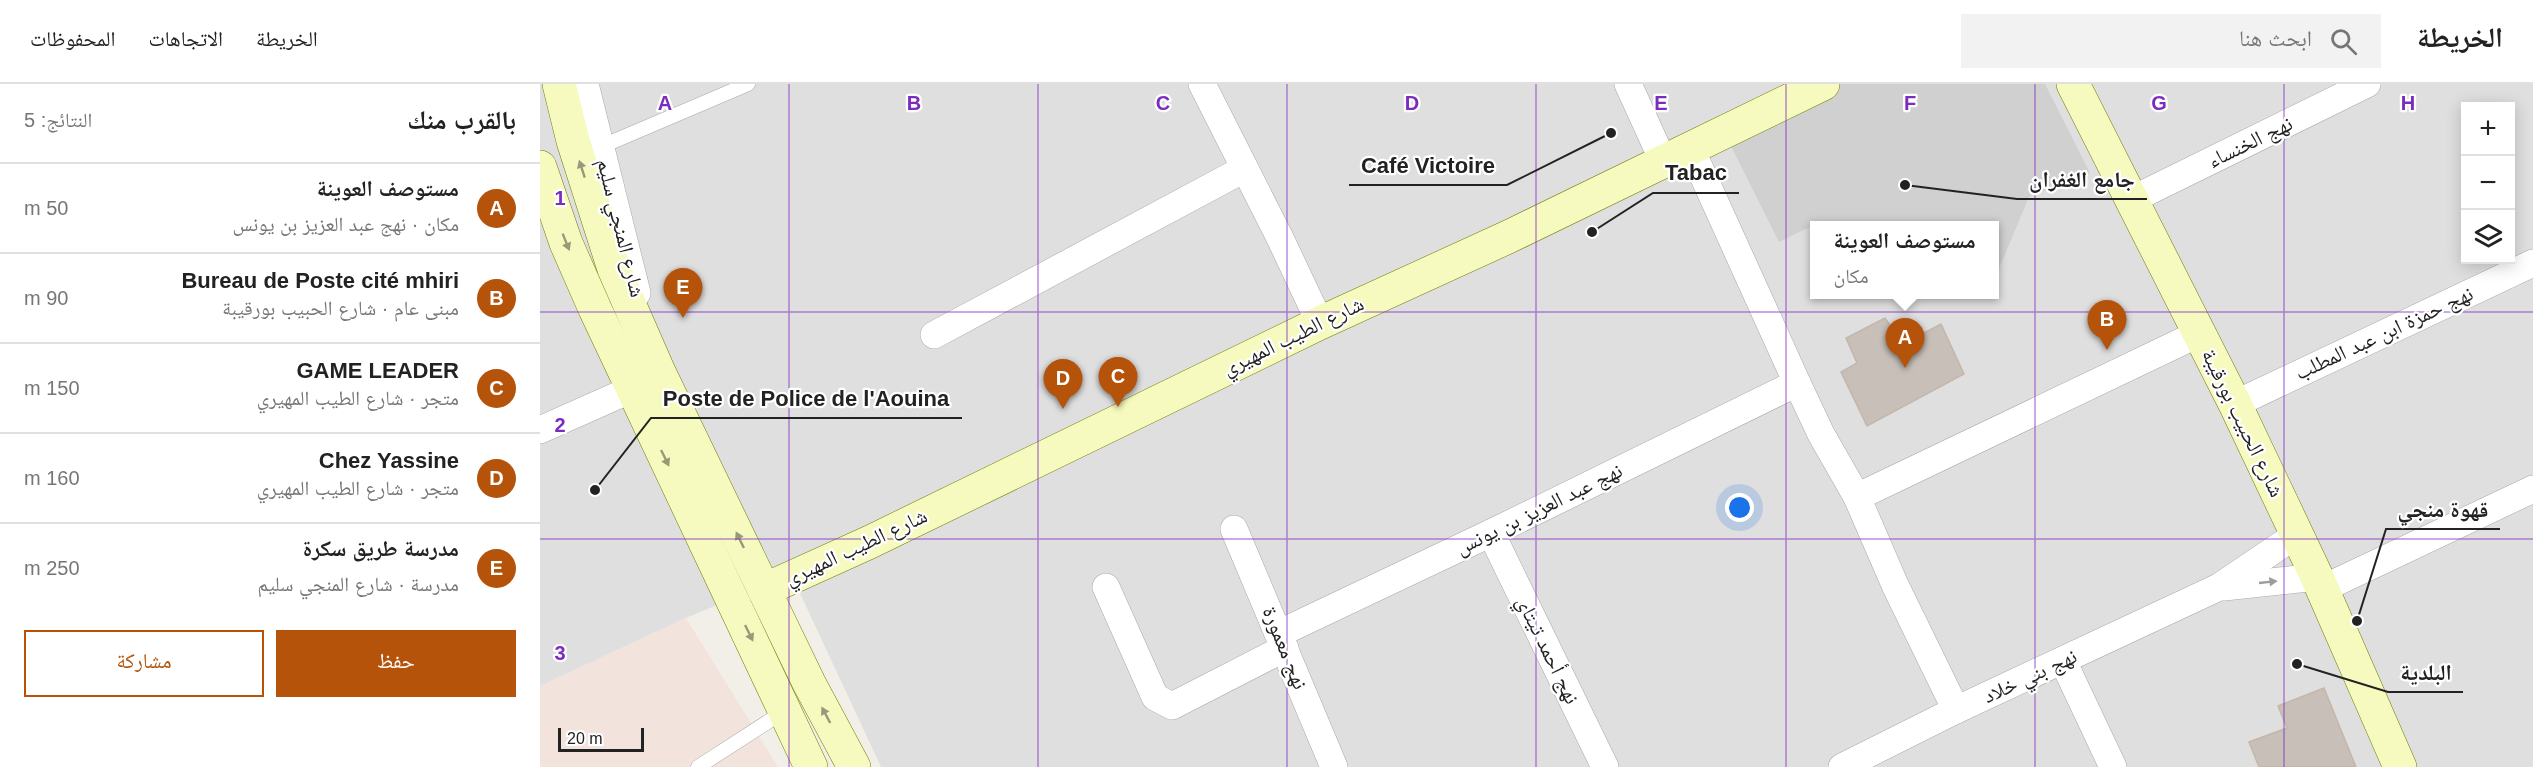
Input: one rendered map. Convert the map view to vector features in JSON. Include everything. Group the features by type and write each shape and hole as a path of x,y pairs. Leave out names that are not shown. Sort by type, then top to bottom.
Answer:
{"street":[{"path":"559,84 573,141 614,269 645,380 783,712 811,767"},
{"name":"شارع المنجي سليم","path":"585,84 600,147 645,380"},
{"path":"1202,84 1320,322"},
{"path":"1628,84 1678,156 1797,383 1821,434 1857,497 1895,585 1956,710"},
{"name":"شارع الطيب المهيري","path":"764,590 881,537 1320,322 1678,156 1823,84"},
{"name":"شارع الحبيب بورقيبة","path":"2073,84 2235,404 2319,583 2400,767"},
{"name":"نهج الخنساء","path":"2133,199 2367,84"},
{"path":"540,167 566,243 764,590 809,683 854,767"},
{"path":"934,335 1244,169"},
{"name":"نهج حمزة ابن عبد المطلب","path":"2235,404 2533,263"},
{"path":"1857,497 2200,333"},
{"path":"540,430 645,380"},
{"name":"نهج عبد العزيز بن يونس","path":"1106,587 1155,697 1172,706 1283,641 1491,533 1797,383"},
{"name":"نهج بني خلاد","path":"2220,587 2319,583 2533,489"},
{"name":"نهج معمورة","path":"1234,529 1334,767"},
{"name":"نهج أحمد تيتاي","path":"1491,533 1605,767"},
{"name":"نهج بني خلاد","path":"1842,767 1956,710 2220,587 2296,535"},
{"path":"2063,661 2113,767"}],"lane":[{"path":"600,147 748,84"},
{"path":"698,767 783,712"}],"shaded area":[{"path":"540,84 2533,84 2533,767 881,767 791,574 686,618 540,686"},
{"path":"1837,84 2045,84 2090,173 2029,197 1999,268 1999,221 1810,221 1810,227 1779,242 1727,138"},
{"path":"686,618 778,767 540,767 540,686"}],"building":[{"path":"1885,318 1903,344 1941,324 1964,374 1867,426 1841,372 1857,363 1846,338"},
{"path":"2324,688 2356,767 2259,767 2249,742 2287,728 2278,706"}],"place":[{"name":"Café Victoire","path":"1611,133"},
{"name":"جامع الغفران","path":"1905,185"},
{"name":"Tabac","path":"1592,232"},
{"name":"مدرسة طريق سكرة","path":"683,318"},
{"name":"Bureau de Poste cité mhiri","path":"2107,350"},
{"name":"مستوصف العوينة","path":"1905,368"},
{"name":"GAME LEADER","path":"1118,407"},
{"name":"Chez Yassine","path":"1063,409"},
{"name":"Poste de Police de l'Aouina","path":"595,490"},
{"name":"قهوة منجي","path":"2357,621"},
{"name":"البلدية","path":"2297,664"}]}
